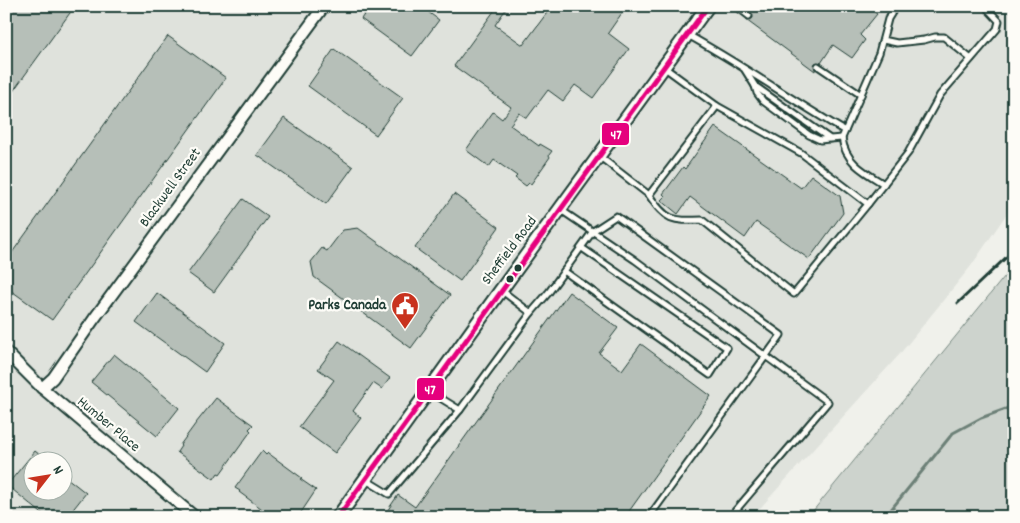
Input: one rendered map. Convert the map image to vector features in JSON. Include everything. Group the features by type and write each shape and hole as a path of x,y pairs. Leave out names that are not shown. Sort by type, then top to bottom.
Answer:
{"street":[{"name":"Blackwell Street","path":"42,388 53,378 94,318 324,6"},
{"name":"Sheffield Road","path":"338,517 501,290 665,68 708,6"},
{"name":"Humber Place","path":"6,352 42,388 195,517"}],"lane":[{"path":"736,6 749,16"},
{"path":"884,184 858,168 843,149 842,138 879,53 888,19 896,6"},
{"path":"599,156 648,195 658,209 675,221 702,220 794,294 908,153 940,96 997,29 999,21 985,6"},
{"path":"688,35 845,131"},
{"path":"883,40 897,43 944,37 971,59"},
{"path":"818,66 861,95"},
{"path":"665,68 717,106 801,153 868,204"},
{"path":"744,68 763,101 809,136 820,140 842,138"},
{"path":"755,86 830,139"},
{"path":"648,195 717,106"},
{"path":"561,210 635,260 828,402 730,517"},
{"path":"365,480 389,494 460,410 531,312 549,292 582,248 592,231 616,216 781,335 649,517"},
{"path":"564,271 710,375 727,348 582,248"},
{"path":"501,290 531,312"},
{"path":"429,391 460,410"}],"shaded area":[{"path":"6,6 1014,6 1014,203 971,266 899,355 752,517 6,517"},
{"path":"1014,265 1014,517 808,517"}],"building":[{"path":"6,6 75,6 6,101"},
{"path":"370,6 420,6 439,20 412,56 361,19"},
{"path":"488,6 508,6 495,25 523,45 552,6 619,6 624,10 608,33 629,49 593,98 575,85 563,101 548,90 527,118 519,113 510,125 539,146 540,144 552,151 549,155 550,157 531,184 529,183 526,186 515,178 517,176 494,160 489,167 466,150 493,112 502,119 511,107 454,66 494,11"},
{"path":"756,6 867,6 877,14 860,35 865,40 852,58 833,45 821,63 815,63 815,71 746,20 753,18 751,12"},
{"path":"168,36 226,78 52,320 6,287 6,261"},
{"path":"334,49 403,98 376,135 308,86"},
{"path":"284,118 353,167 326,204 257,155"},
{"path":"715,127 801,188 811,175 840,196 843,213 809,259 756,222 745,238 690,197 678,214 661,200 665,196 663,194 683,167 685,169"},
{"path":"454,194 499,227 460,281 415,248"},
{"path":"243,199 268,217 214,292 188,273"},
{"path":"358,228 450,295 411,348 314,277 311,262 322,248 327,251 343,230"},
{"path":"569,292 618,328 599,353 622,370 641,344 711,396 625,517 383,517 398,495 415,507"},
{"path":"157,293 225,343 205,372 136,322"},
{"path":"339,341 390,378 382,389 373,383 353,411 361,418 335,453 299,427 334,380 318,369"},
{"path":"114,354 179,408 157,436 91,382"},
{"path":"216,398 253,425 249,429 251,431 220,474 218,473 214,479 177,452 180,445"},
{"path":"262,451 266,455 268,453 316,490 298,517 273,517 235,488"},
{"path":"22,467 22,497 7,485"},
{"path":"72,482 86,493 67,517 46,517 25,500 72,500"}],"waterway":[{"path":"885,517 953,433 981,418 1014,406"}],"railway":[{"path":"958,303 1014,250"}],"transit line":[{"name":"47","path":"338,517 708,6"}],"place":[{"name":"Parks Canada","path":"405,330"}]}
